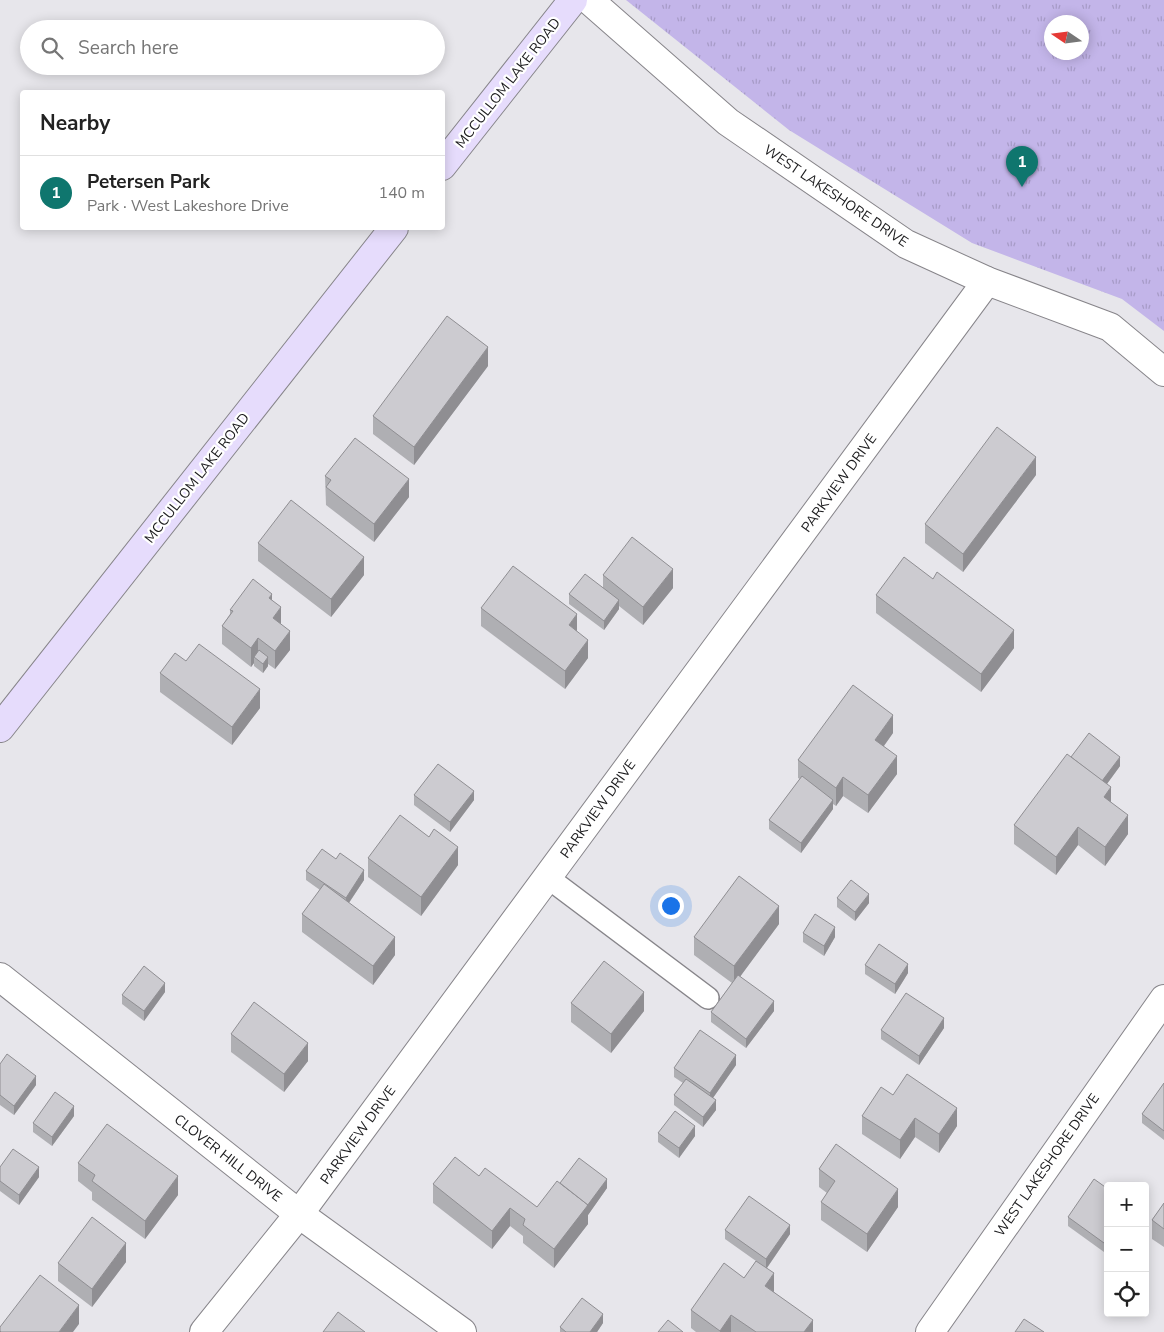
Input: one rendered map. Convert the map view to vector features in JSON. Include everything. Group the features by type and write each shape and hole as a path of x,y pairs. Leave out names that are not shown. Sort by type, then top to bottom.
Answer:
{"street":[{"name":"MCCULLOM LAKE ROAD","path":"445,162 573,0"},
{"name":"WEST LAKESHORE DRIVE","path":"589,0 728,122 906,244 987,282 1110,328 1164,372"},
{"name":"MCCULLOM LAKE ROAD","path":"0,728 392,230"},
{"name":"PARKVIEW DRIVE","path":"204,1332 299,1214 987,282"},
{"name":"CLOVER HILL DRIVE","path":"0,977 299,1214 462,1332"},
{"name":"WEST LAKESHORE DRIVE","path":"930,1332 1164,999"}],"lane":[{"path":"547,877 708,998"}],"green space":[{"path":"626,0 1164,0 1164,331 1122,299 972,243 789,130"}],"building":[{"path":"447,316 488,347 414,447 373,416"},
{"path":"997,427 1036,457 963,554 925,524"},
{"path":"355,438 409,479 374,524 326,487 331,480 325,476"},
{"path":"291,500 364,557 331,599 258,543"},
{"path":"632,537 673,569 643,607 603,575"},
{"path":"904,557 933,579 937,572 1014,630 981,674 876,595"},
{"path":"513,566 577,614 569,625 588,640 565,671 481,608"},
{"path":"585,574 619,600 604,621 569,594"},
{"path":"253,579 272,594 269,598 281,607 273,618 290,631 275,651 258,638 251,648 222,626 233,611 230,610"},
{"path":"199,644 260,689 232,727 160,673 175,653 186,661"},
{"path":"259,650 268,657 263,664 254,657"},
{"path":"853,685 893,715 875,740 897,756 868,795 843,777 836,788 798,760"},
{"path":"1089,733 1120,757 1102,781 1071,757"},
{"path":"1067,754 1111,787 1104,797 1128,815 1105,847 1078,827 1056,857 1014,825"},
{"path":"438,764 474,791 450,822 414,795"},
{"path":"802,776 833,800 801,843 769,820"},
{"path":"400,815 429,837 434,829 458,847 421,897 368,858"},
{"path":"322,849 336,859 340,853 364,870 346,898 306,871"},
{"path":"739,876 779,906 734,966 694,937"},
{"path":"851,880 869,894 855,912 837,898"},
{"path":"324,884 395,937 373,966 302,914"},
{"path":"815,914 835,927 824,946 803,933"},
{"path":"879,944 908,964 895,984 865,965"},
{"path":"604,961 644,992 611,1034 571,1003"},
{"path":"144,966 165,983 144,1011 122,995"},
{"path":"738,975 774,1001 746,1039 711,1012"},
{"path":"906,993 944,1018 919,1056 881,1030"},
{"path":"254,1002 308,1043 284,1074 231,1034"},
{"path":"700,1030 736,1055 710,1093 674,1068"},
{"path":"7,1054 36,1076 14,1106 0,1095 0,1064"},
{"path":"907,1074 957,1108 939,1134 915,1118 900,1140 862,1116 881,1087 893,1095"},
{"path":"686,1079 716,1100 703,1117 674,1095"},
{"path":"1164,1083 1164,1131 1142,1114"},
{"path":"55,1092 74,1106 52,1137 33,1123"},
{"path":"675,1111 695,1126 679,1148 658,1133"},
{"path":"107,1124 178,1176 145,1221 92,1181 95,1175 78,1163"},
{"path":"836,1144 898,1189 867,1234 821,1202 835,1181 819,1169"},
{"path":"13,1149 39,1167 19,1195 0,1181 0,1167"},
{"path":"455,1157 479,1176 485,1168 537,1207 557,1181 588,1205 554,1249 523,1225 525,1219 510,1208 492,1231 433,1184"},
{"path":"579,1158 607,1179 588,1205 560,1183"},
{"path":"1094,1179 1104,1186 1104,1243 1068,1217"},
{"path":"749,1196 790,1225 766,1259 725,1230"},
{"path":"1164,1203 1164,1229 1152,1220"},
{"path":"92,1217 126,1243 92,1289 58,1263"},
{"path":"756,1261 774,1273 765,1286 813,1320 804,1332 756,1332 731,1315 720,1331 691,1310 724,1263 744,1278"},
{"path":"40,1275 79,1305 59,1332 1,1332 0,1327"},
{"path":"582,1298 603,1314 590,1332 566,1332 560,1327"},
{"path":"338,1312 365,1332 323,1332"},
{"path":"1024,1319 1044,1332 1015,1332"},
{"path":"668,1320 683,1332 658,1332"}],"place":[{"name":"Petersen Park","path":"1022,187"}]}
